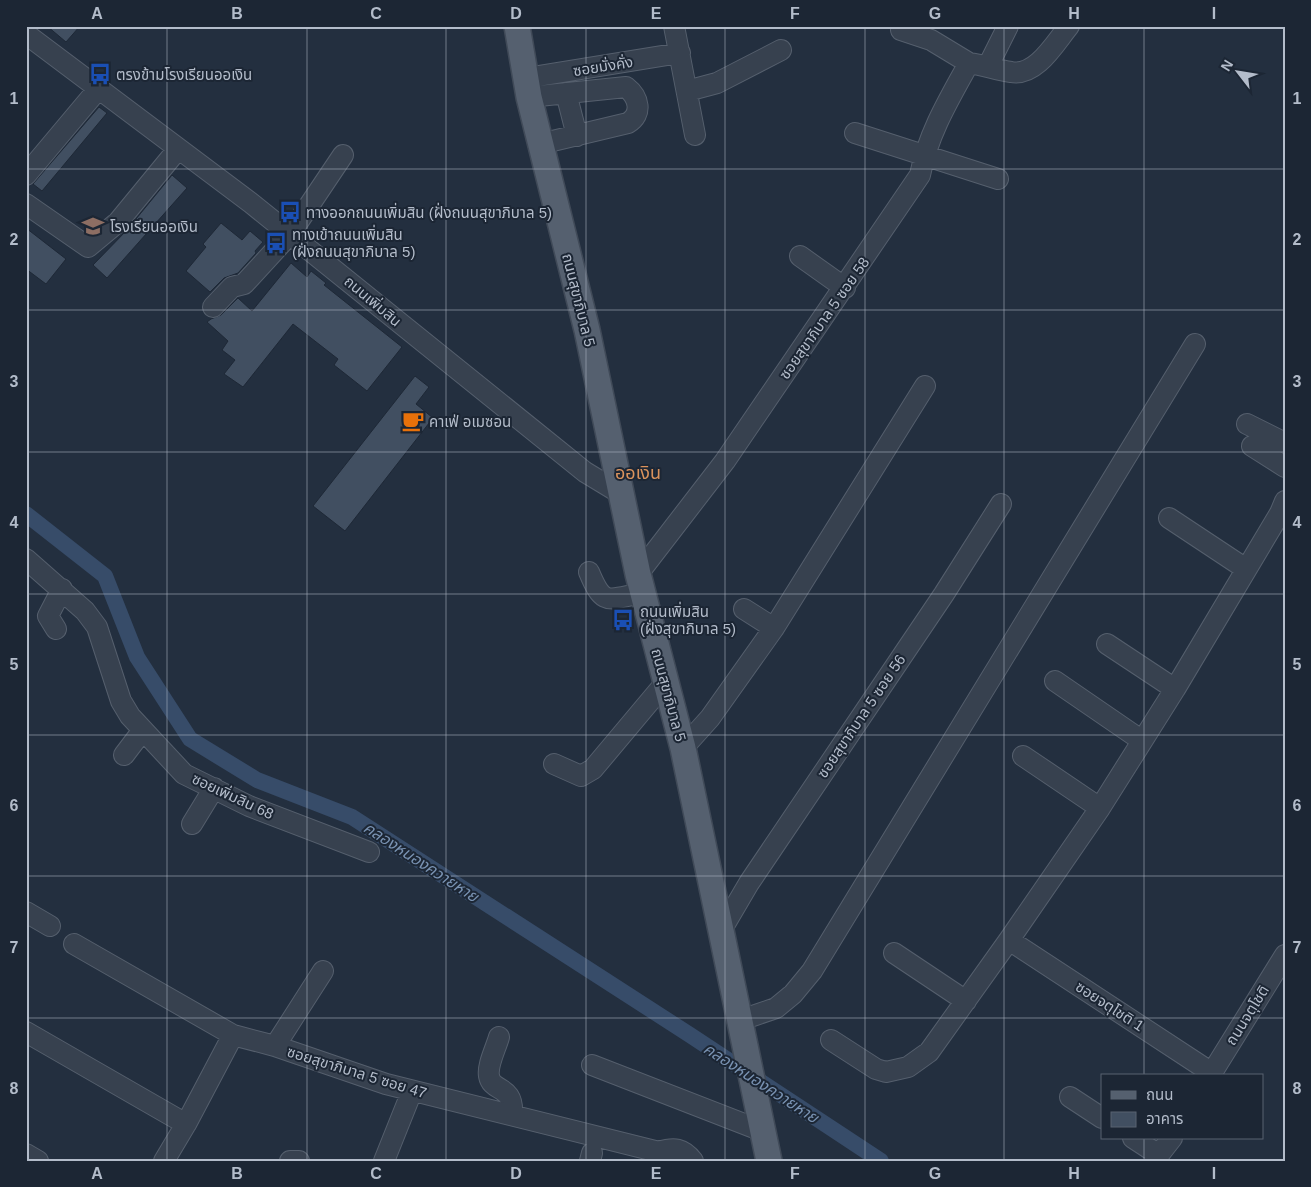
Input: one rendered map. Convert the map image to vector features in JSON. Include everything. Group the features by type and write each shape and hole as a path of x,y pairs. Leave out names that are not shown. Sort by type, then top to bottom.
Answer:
{"main road":[{"name":"ถนนสุขาภิบาล 5","path":"516,26 540,144 587,330 641,584 683,748 741,1020 762,1131 770,1161"}],"street":[{"path":"674,26 695,135"},
{"name":"ซอยสุขาภิบาล 5 ซอย 58","path":"641,584 845,288 920,175 924,155 939,115 1008,26"},
{"path":"901,30 931,40 979,64 1012,73 1034,66 1069,26"},
{"name":"ถนนเพิ่มสิน","path":"26,34 290,234 585,472 623,495"},
{"path":"687,91 717,83 781,50"},
{"name":"ซอยมั่งคั่ง","path":"527,87 680,53"},
{"path":"527,87 566,93 626,88 631,91 638,105 638,112 634,119 628,123 540,144"},
{"path":"26,175 99,88"},
{"path":"566,93 577,136"},
{"path":"854,133 998,179"},
{"path":"26,204 88,247 118,222 178,149"},
{"path":"213,307 232,288 244,284 290,234 343,155"},
{"path":"800,256 845,288"},
{"path":"741,1020 776,1008 792,994 812,971 1195,344"},
{"path":"683,748 710,718 774,628 925,386"},
{"path":"1248,424 1285,443"},
{"path":"1252,446 1285,468"},
{"path":"831,1040 876,1069 886,1072 896,1071 920,1060 929,1052 1100,808 1174,689 1285,502"},
{"name":"ซอยสุขาภิบาล 5 ซอย 56","path":"722,929 749,883 944,594 1001,504"},
{"path":"1169,518 1246,569"},
{"name":"ซอยเพิ่มสิน 68","path":"26,559 62,589 85,611 97,626 121,701 143,730 184,774 200,784 214,788 249,806 369,852"},
{"path":"589,572 598,594 607,599 641,584"},
{"path":"56,629 48,616 62,589"},
{"path":"744,609 774,628"},
{"path":"1107,644 1174,689"},
{"path":"1055,681 1141,740"},
{"path":"554,764 581,776 593,769 666,682"},
{"path":"124,755 143,730"},
{"path":"1023,756 1100,808"},
{"path":"192,824 214,788"},
{"path":"26,912 50,926"},
{"name":"ซอยจตุโชติ 1","path":"1009,940 1211,1074"},
{"name":"ซอยสุขาภิบาล 5 ซอย 47","path":"74,944 232,1035 275,1046 300,1057 412,1091 512,1114 663,1157 672,1148 686,1153 693,1161"},
{"path":"894,953 966,1001"},
{"name":"ถนนจตุโชติ","path":"1211,1074 1285,955"},
{"path":"275,1046 323,970"},
{"path":"26,1032 186,1124"},
{"path":"164,1161 186,1124 232,1035"},
{"path":"499,1038 488,1074 489,1078 510,1096 513,1102 512,1114"},
{"path":"592,1065 762,1131"},
{"path":"384,1161 412,1091"},
{"path":"1070,1097 1101,1117"},
{"path":"1135,1140 1157,1158 1170,1140"},
{"path":"26,1154 38,1161"},
{"path":"290,1161 299,1161"}],"building":[{"path":"47,26 80,26 66,42"},
{"path":"99,107 107,113 42,191 33,184"},
{"path":"172,175 187,188 107,278 93,265 127,230"},
{"path":"221,223 242,240 250,231 263,242 238,273 224,278 210,292 186,271 206,247 203,244"},
{"path":"26,228 66,259 46,284 26,269"},
{"path":"291,263 307,277 311,271 326,283 324,285 402,347 367,391 334,365 338,359 293,324 243,387 224,374 235,360 222,350 228,341 207,322 221,315 238,298 252,311"},
{"path":"415,376 429,387 416,404 433,418 345,531 313,506"}],"waterway":[{"name":"คลองหนองควายหาย","path":"26,514 105,576 137,657 190,739 257,780 352,817 690,1035 881,1161"}],"place":[{"name":"ตรงข้ามโรงเรียนออเงิน","path":"100,74"},
{"name":"ทางออกถนนเพิ่มสิน (ฝั่งถนนสุขาภิบาล 5)","path":"290,212"},
{"name":"โรงเรียนออเงิน","path":"93,226"},
{"name":"ทางเข้าถนนเพิ่มสิน (ฝั่งถนนสุขาภิบาล 5)","path":"276,243"},
{"name":"คาเฟ่ อเมซอน","path":"413,421"},
{"name":"ถนนเพิ่มสิน (ฝั่งสุขาภิบาล 5)","path":"623,620"}],"district":[{"name":"ออเงิน","path":"638,473"}]}
